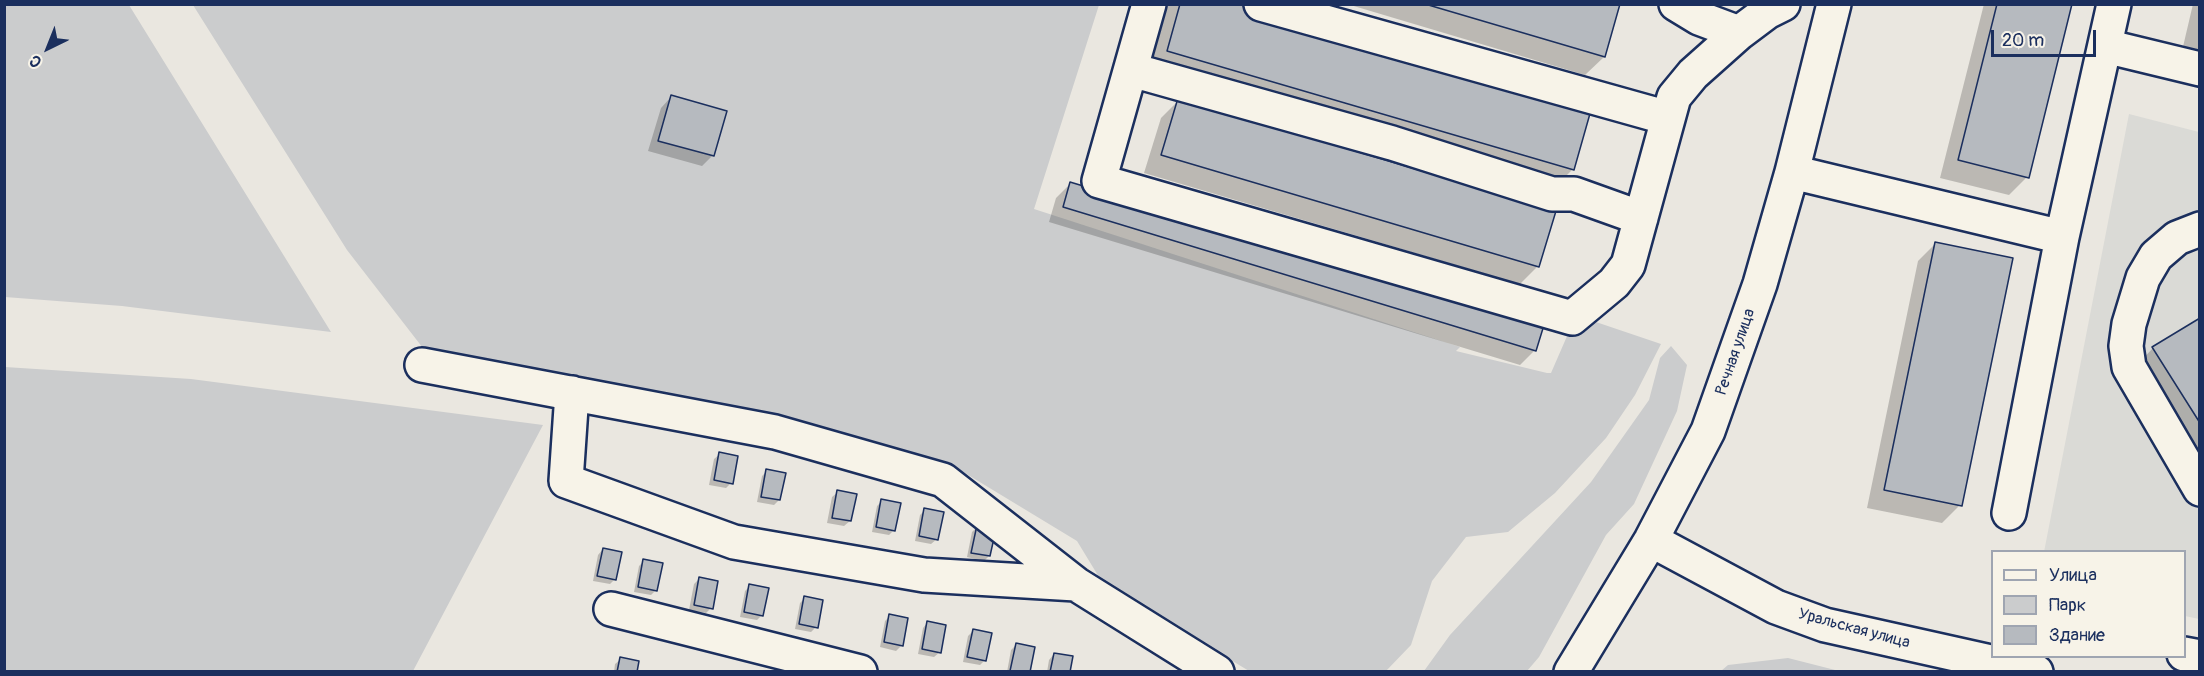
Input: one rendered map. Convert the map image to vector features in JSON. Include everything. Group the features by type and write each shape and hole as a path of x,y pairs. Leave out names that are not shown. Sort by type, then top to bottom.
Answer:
{"street":[{"path":"1149,4 1100,181 1572,318 1614,283 1628,265 1674,97 1693,74 1739,33 1767,12 1783,4"},
{"path":"1261,4 1668,118"},
{"path":"1676,4 1699,18 1739,33"},
{"name":"Речная улица","path":"1571,672 1678,493 1708,431 1760,284 1792,172 1834,4"},
{"path":"2009,513 2062,237 2114,4"},
{"path":"2105,46 2199,69"},
{"path":"1132,70 1392,143 1552,194 1574,194 1641,218"},
{"path":"1792,172 2062,237"},
{"path":"2199,229 2177,238 2156,256 2143,278 2129,324 2126,346 2130,366 2199,489"},
{"path":"422,365 775,432 943,480 1076,584 1217,672"},
{"path":"572,393 566,481 734,542 924,575 1076,584"},
{"name":"Уральская улица","path":"1651,540 1776,607 1825,625 2036,672"},
{"path":"611,609 860,672"}],"shaded area":[{"path":"2129,114 2199,132 2199,619 2186,616 2186,550 2044,550"}],"green space":[{"path":"4,5 129,5 331,332 122,306 5,297"},
{"path":"193,5 1099,5 1034,209 1460,347 1456,351 1547,373 1551,373 1571,327 1593,321 1661,344 1635,395 1606,438 1555,493 1508,532 1466,537 1432,581 1411,645 1386,671 1249,671 1193,637 1189,640 1116,605 1077,541 955,467 775,432 426,352 347,250"},
{"path":"1671,346 1687,365 1677,411 1634,504 1606,535 1539,657 1527,671 1424,671 1450,635 1591,482 1649,400 1660,358"},
{"path":"5,367 191,379 543,425 413,671 5,671"},
{"path":"1788,658 1839,671 1721,671 1728,665"}],"building":[{"path":"1180,4 1254,4 1593,103 1574,170 1167,51"},
{"path":"1425,4 1620,4 1605,57"},
{"path":"1997,4 2072,4 2029,178 1958,160"},
{"path":"671,95 727,111 714,156 658,141"},
{"path":"1178,98 1556,211 1539,267 1161,155"},
{"path":"1070,182 1544,325 1536,351 1063,207"},
{"path":"1935,242 2013,258 1962,506 1884,490"},
{"path":"2200,318 2200,423 2152,347"},
{"path":"719,452 738,456 733,484 714,480"},
{"path":"766,469 786,473 780,500 761,497"},
{"path":"837,490 857,494 851,521 832,518"},
{"path":"881,499 901,503 895,531 876,527"},
{"path":"924,508 944,512 938,540 919,536"},
{"path":"977,525 996,529 990,556 971,553"},
{"path":"603,548 622,552 616,580 597,576"},
{"path":"643,559 663,563 657,591 638,587"},
{"path":"699,577 718,581 713,609 694,605"},
{"path":"749,584 769,588 763,616 744,612"},
{"path":"804,596 823,600 818,628 799,624"},
{"path":"889,614 908,618 903,646 884,642"},
{"path":"927,621 946,625 941,653 922,649"},
{"path":"973,629 992,633 986,661 967,657"},
{"path":"1016,643 1035,647 1030,672 1010,671"},
{"path":"1054,653 1073,656 1070,672 1050,672"},
{"path":"620,657 639,661 637,672 617,672"}]}
